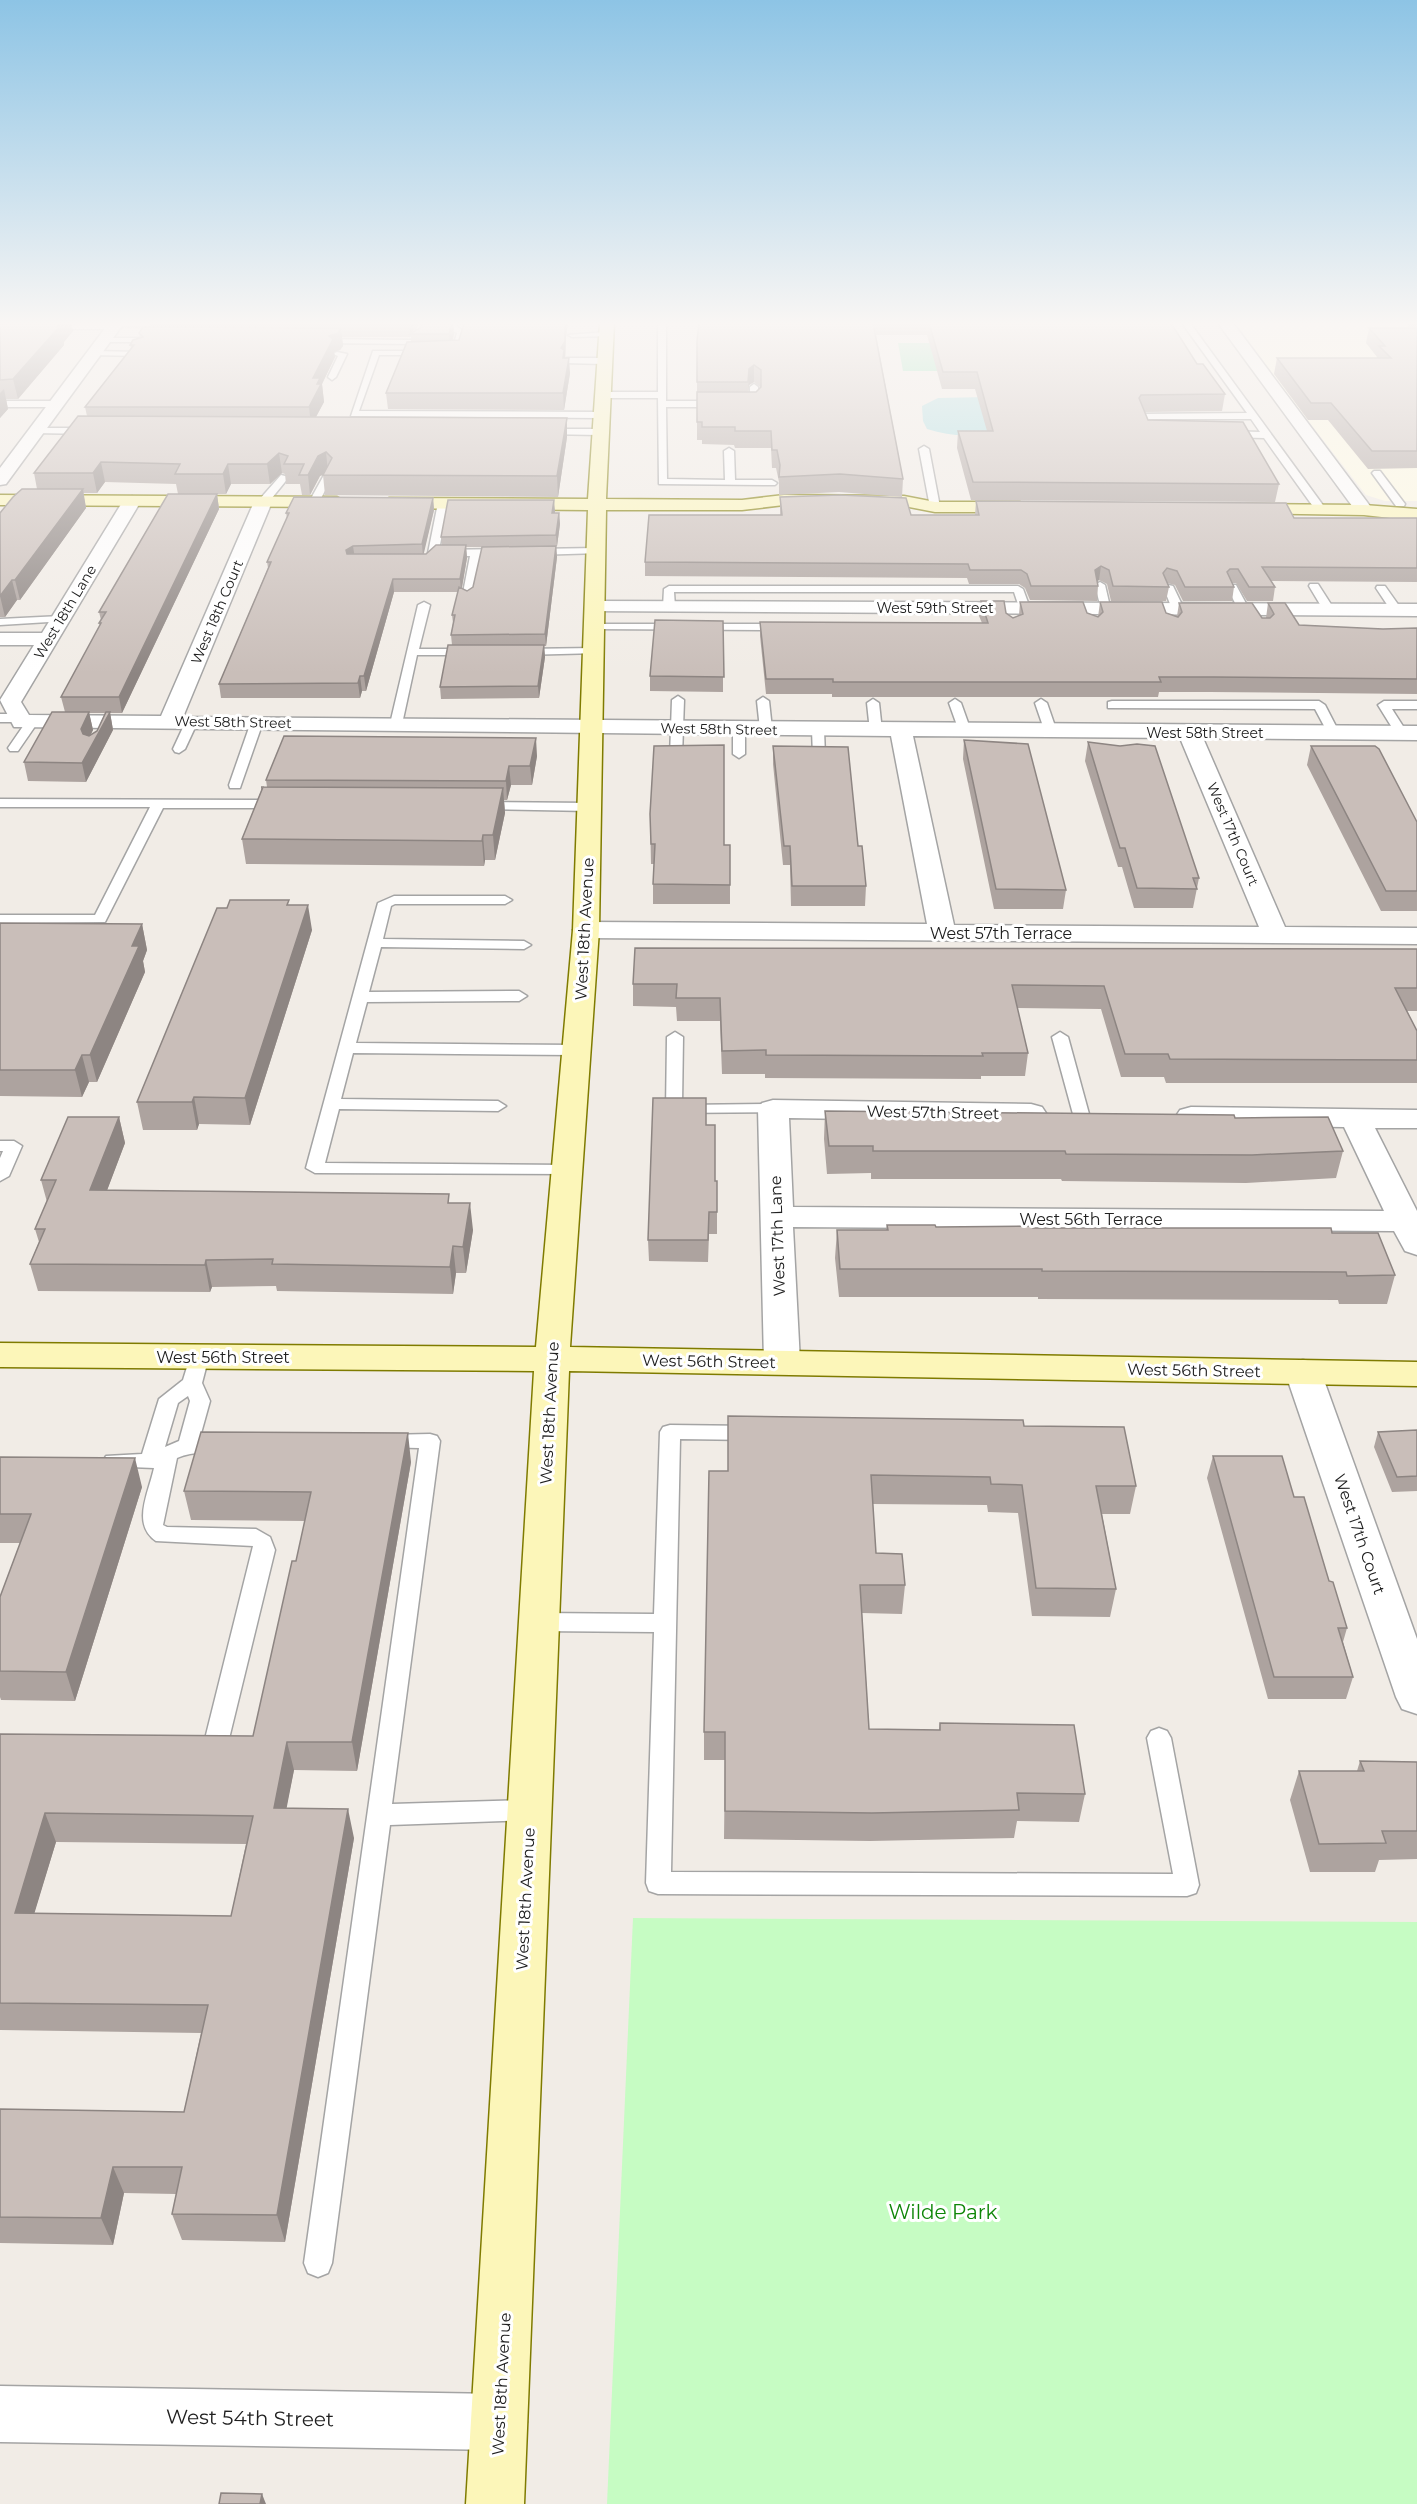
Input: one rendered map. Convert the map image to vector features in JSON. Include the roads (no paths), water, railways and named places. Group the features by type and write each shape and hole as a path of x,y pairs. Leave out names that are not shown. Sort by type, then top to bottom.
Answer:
{"street":[{"path":"2,474 29,440"},
{"name":"West 18th Avenue","path":"495,2504 552,1359 586,930 599,440"},
{"path":"1312,440 1364,510"},
{"path":"0,500 742,505 780,511 911,512 935,507 1040,507"},
{"name":"West 18th Lane","path":"18,720 10,702 132,501"},
{"name":"West 18th Court","path":"181,721 263,502"},
{"path":"1364,510 1409,504"},
{"path":"1227,509 1364,510 1417,515"},
{"name":"West 59th Street","path":"596,628 669,607 1015,612 1417,610"},
{"path":"0,639 49,639"},
{"name":"West 58th Street","path":"18,720 101,730 181,721 257,722 331,732 403,730 490,734 592,727 1190,734 1410,734"},
{"path":"888,731 942,933"},
{"name":"West 17th Court","path":"1190,734 1275,934"},
{"path":"1410,734 1417,757"},
{"name":"West 57th Terrace","path":"586,930 1417,936"},
{"name":"West 57th Street","path":"773,1109 1093,1114"},
{"name":"West 17th Lane","path":"773,1109 775,1217 782,1362"},
{"path":"1164,1115 1417,1119"},
{"path":"1355,1118 1412,1233"},
{"name":"West 56th Terrace","path":"775,1217 1412,1233"},
{"name":"West 56th Street","path":"0,1355 196,1370 552,1359 1417,1374"},
{"name":"West 17th Court","path":"1303,1372 1417,1697"},
{"name":"West 54th Street","path":"0,2414 499,2422"}],"lane":[{"path":"662,440 662,482 772,483"},
{"path":"1270,440 1321,510"},
{"path":"924,449 935,507"},
{"path":"729,451 730,483"},
{"path":"1377,473 1409,504"},
{"path":"263,502 285,477"},
{"path":"314,502 327,477"},
{"path":"443,503 430,557 476,552 597,551"},
{"path":"467,598 476,552"},
{"path":"1095,612 1100,585"},
{"path":"1168,586 1171,612"},
{"path":"1232,586 1251,612"},
{"path":"1314,586 1328,609"},
{"path":"1381,588 1396,610"},
{"path":"403,730 412,652 424,605"},
{"path":"0,622 61,619"},
{"path":"515,652 596,628 793,627"},
{"path":"412,652 481,652"},
{"path":"676,756 678,700"},
{"path":"763,701 766,729"},
{"path":"873,703 888,731"},
{"path":"955,703 965,731"},
{"path":"1041,703 1051,732"},
{"path":"1112,705 1319,705 1334,734"},
{"path":"1410,734 1384,705 1417,705"},
{"path":"14,748 18,720"},
{"path":"179,749 181,721"},
{"path":"235,785 257,722"},
{"path":"739,729 739,754"},
{"path":"818,730 819,756"},
{"path":"0,803 291,804"},
{"path":"0,920 100,919 159,803"},
{"path":"470,806 590,807"},
{"path":"505,900 394,900 385,903 315,1168 567,1170"},
{"path":"375,943 524,945"},
{"path":"361,998 519,996"},
{"path":"675,1037 674,1110 773,1109"},
{"path":"1060,1037 1093,1114"},
{"path":"347,1048 576,1050"},
{"path":"332,1104 498,1106"},
{"path":"0,1146 14,1146 0,1176"},
{"path":"196,1370 169,1400 169,1453 153,1521 154,1529 163,1535 256,1537 263,1543 264,1550 215,1747"},
{"path":"169,1453 200,1401 196,1370"},
{"path":"776,1433 670,1432 658,1883 1187,1885 1160,1738"},
{"path":"318,2263 430,1441 361,1442"},
{"path":"93,1461 245,1444"},
{"path":"538,1622 665,1623"},
{"path":"379,1815 529,1810"}],"park label":[{"name":"Wilde Park","path":"943,2212"}]}
